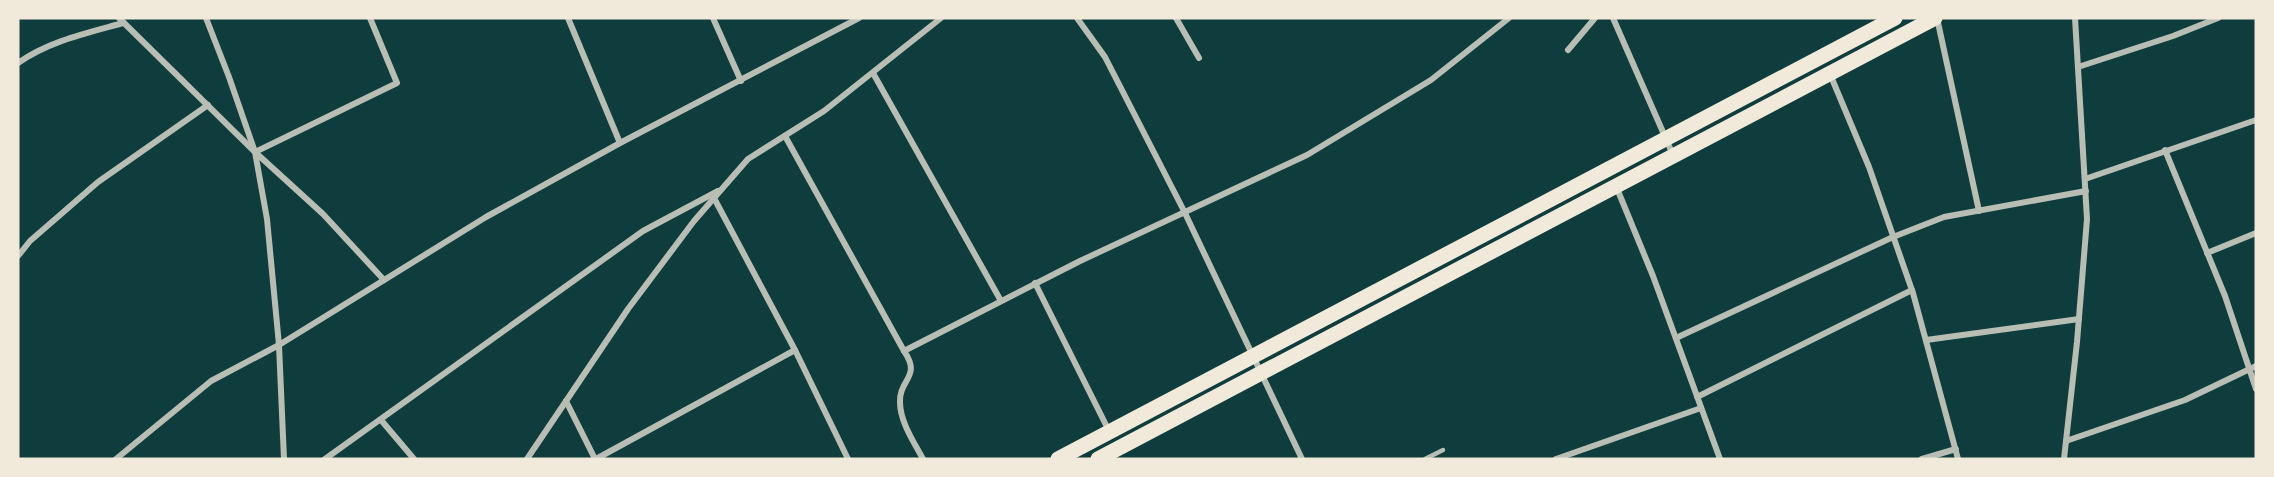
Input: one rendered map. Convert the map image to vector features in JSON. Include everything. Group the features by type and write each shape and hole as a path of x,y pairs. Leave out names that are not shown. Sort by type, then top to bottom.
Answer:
{"main road":[{"path":"1098,459 1936,18"},
{"path":"1058,459 1666,139 1886,20"}],"street":[{"path":"206,18 230,77 255,152 267,219 279,345 284,459"},
{"path":"255,152 397,83 370,18"},
{"path":"568,18 620,143"},
{"path":"713,18 741,81"},
{"path":"116,459 211,381 279,345 486,217 620,143 859,18"},
{"path":"527,459 628,309 714,198 748,159 824,111 941,18"},
{"path":"1077,18 1105,57 1184,211 1302,459"},
{"path":"1176,18 1198,58"},
{"path":"904,351 1184,211 1307,155 1431,80 1509,18"},
{"path":"1568,50 1595,18"},
{"path":"1613,18 1673,156"},
{"path":"1936,18 1979,211"},
{"path":"2064,459 2087,219 2075,18"},
{"path":"2078,67 2174,36 2218,18"},
{"path":"18,63 34,52 121,21 255,152 323,214 384,280"},
{"path":"873,73 1001,301"},
{"path":"1830,73 1869,167 1912,290 1958,459"},
{"path":"18,256 30,241 98,182 208,105"},
{"path":"2085,179 2256,120"},
{"path":"784,136 911,361 911,374 900,394 900,403 902,414 923,459"},
{"path":"2165,150 2253,367 2256,389"},
{"path":"1616,186 1653,276 1720,459"},
{"path":"325,459 643,231 722,189"},
{"path":"1676,338 1893,237 1944,217 2086,191"},
{"path":"714,198 795,350 848,459"},
{"path":"2207,253 2256,233"},
{"path":"1035,284 1109,432"},
{"path":"1697,397 1912,290"},
{"path":"1926,340 2079,319"},
{"path":"566,401 595,459 795,350"},
{"path":"2066,441 2185,400 2253,367"},
{"path":"1556,459 1701,408"},
{"path":"381,420 414,459"},
{"path":"1923,459 1956,449"}],"lane":[{"path":"1425,459 1443,450"}]}
